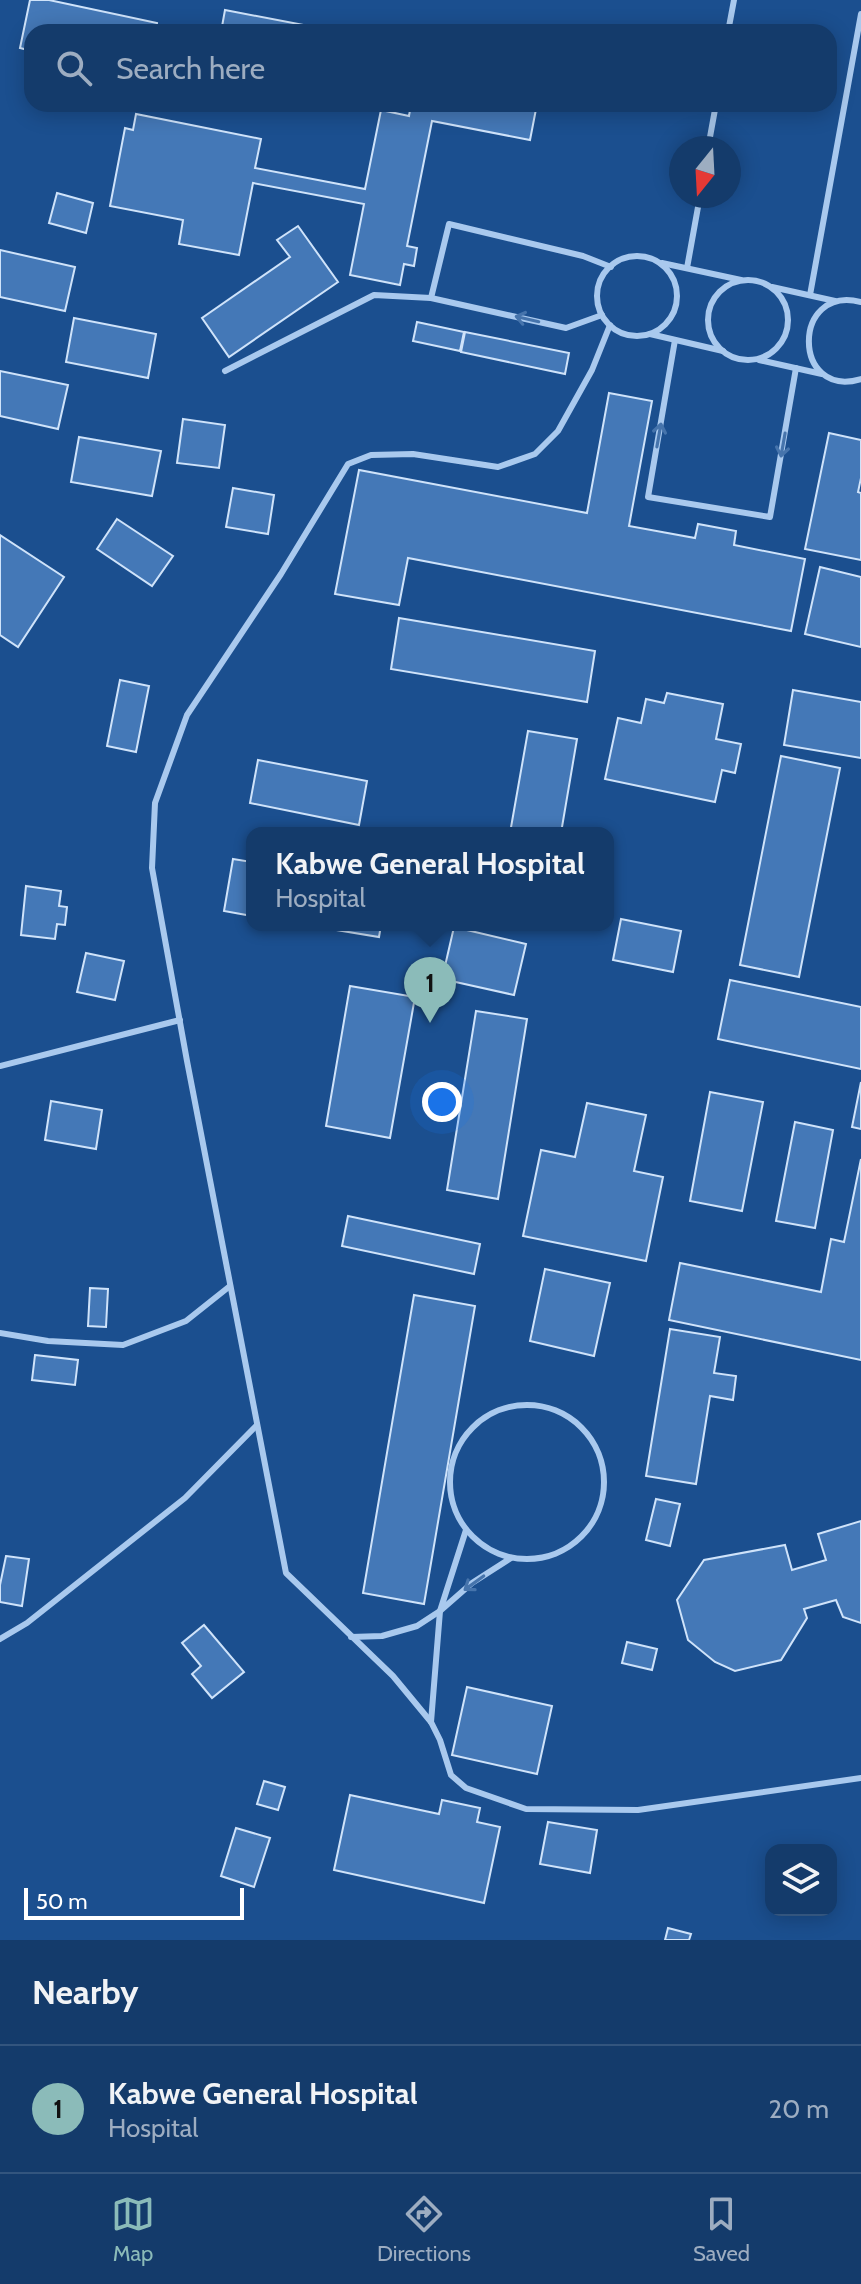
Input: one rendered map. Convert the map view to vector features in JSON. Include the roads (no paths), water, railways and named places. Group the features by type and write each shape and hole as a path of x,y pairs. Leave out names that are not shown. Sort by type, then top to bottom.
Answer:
{"lane":[{"path":"730,24 734,0"},
{"path":"810,295 861,14"},
{"path":"710,136 715,112"},
{"path":"687,268 698,208"},
{"path":"431,298 449,224 583,256 611,267"},
{"path":"741,280 659,262 649,257 631,256 611,267 600,281 598,307 610,325 628,336 650,334 723,351 739,359 756,359 847,382 861,379"},
{"path":"650,334 669,320 677,298 673,278 659,262"},
{"path":"723,351 711,336 708,315 716,296 741,280 753,279 772,287 837,301 861,302"},
{"path":"756,359 774,350 785,333 785,304 772,287"},
{"path":"225,371 374,295 431,298 566,328 602,315"},
{"path":"826,375 812,361 807,341 820,312 837,301"},
{"path":"610,325 592,370 558,431 535,454 498,467 413,454 371,455 348,464 281,574 187,715 155,803 152,868 286,1573 393,1676 431,1722 451,1775 466,1788 526,1809 638,1810 861,1778"},
{"path":"675,340 648,497 770,517 796,368"},
{"path":"0,1066 180,1020"},
{"path":"0,1333 48,1341 123,1345 186,1321 230,1286"},
{"path":"523,1404 541,1405 575,1420 588,1433 603,1468 604,1487 592,1523 565,1549 548,1557 529,1560 511,1558 494,1553 466,1530 457,1515 451,1478 458,1451 473,1428 488,1415 523,1404"},
{"path":"0,1639 27,1623 185,1498 256,1426"},
{"path":"431,1722 440,1611 466,1530"},
{"path":"351,1637 382,1636 417,1626 472,1583 511,1558"}],"place":[{"name":"Kabwe General Hospital","path":"430,1023"}]}
